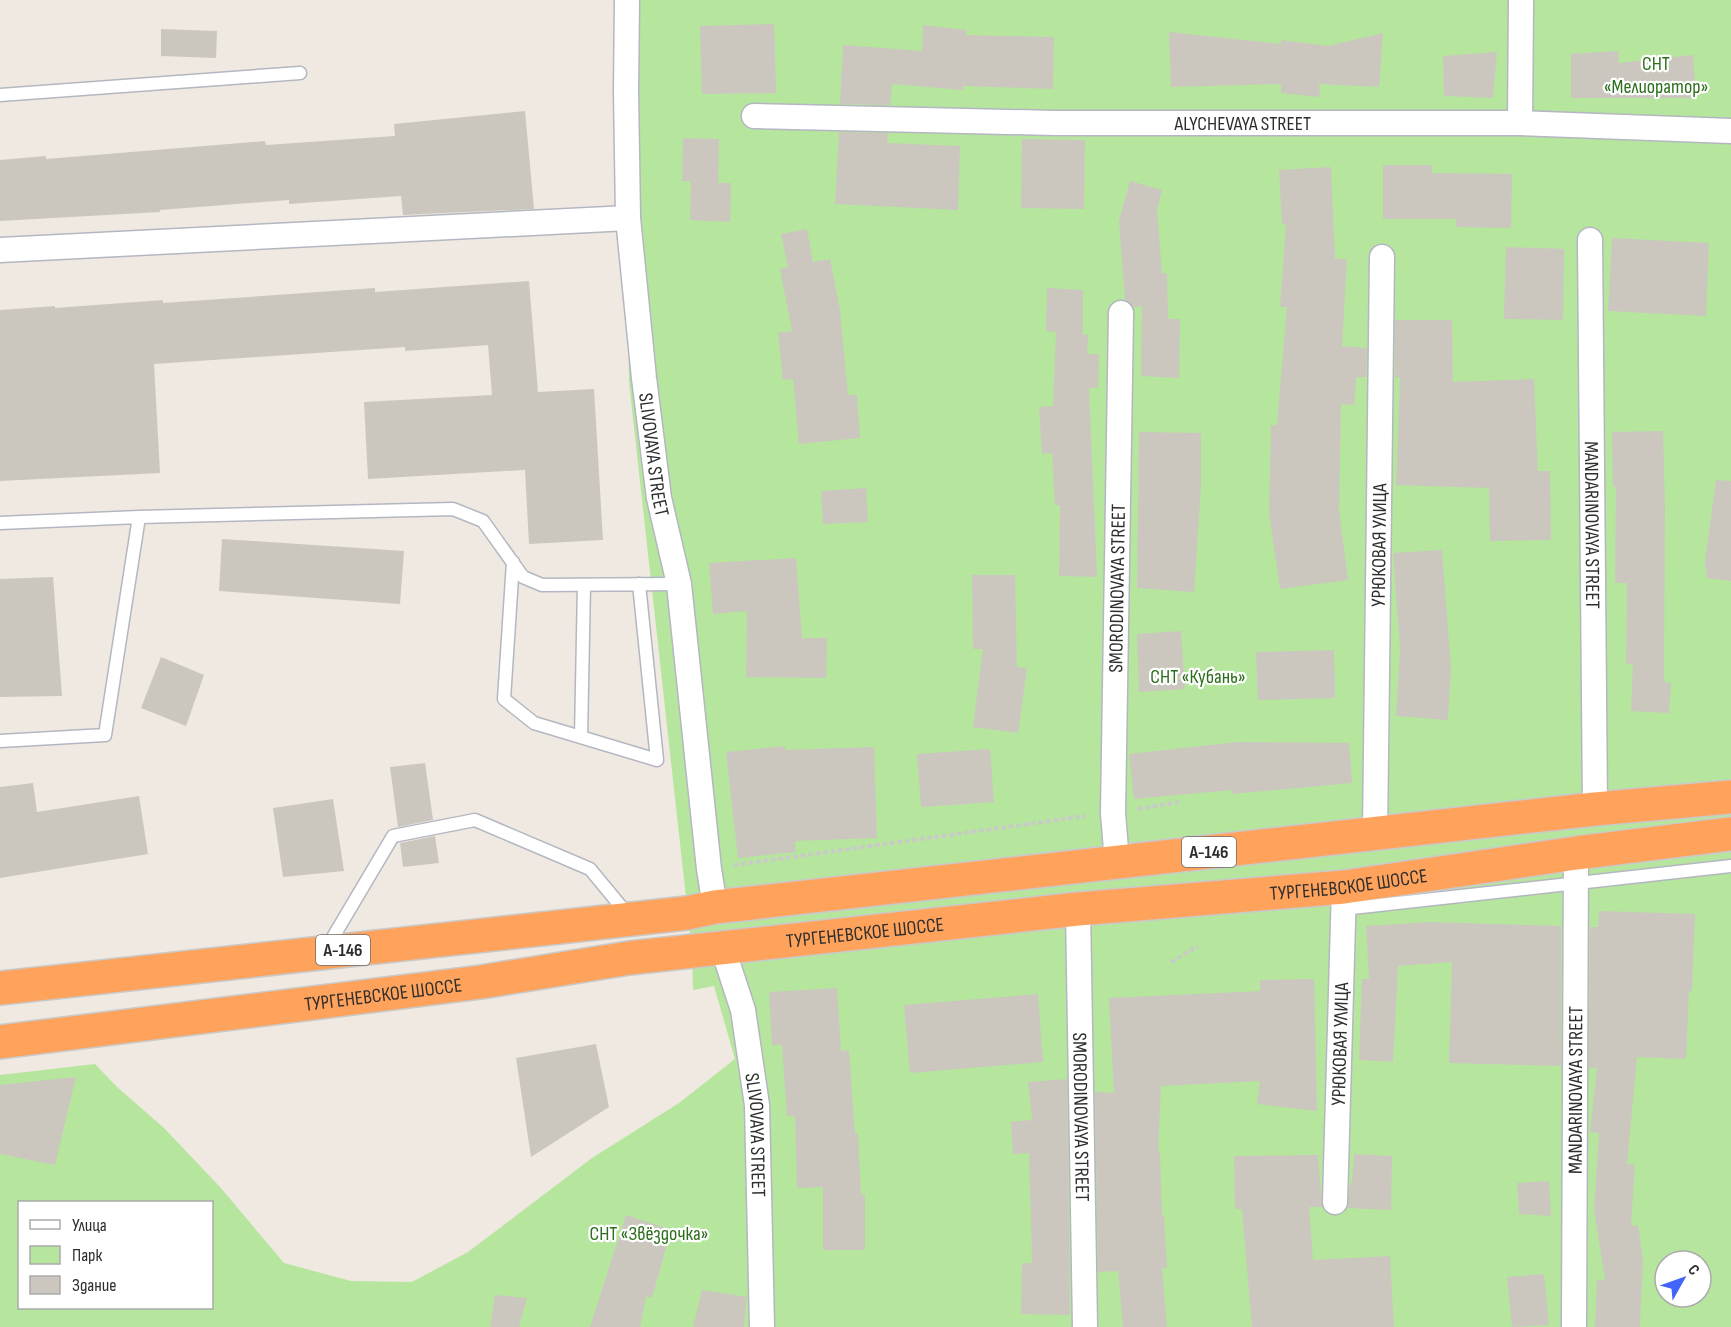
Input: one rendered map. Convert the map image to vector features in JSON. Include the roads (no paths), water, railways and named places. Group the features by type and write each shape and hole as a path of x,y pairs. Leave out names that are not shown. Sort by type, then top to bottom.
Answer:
{"highway":[{"name":"А-146","path":"0,988 1595,809 1731,797"},
{"name":"ТУРГЕНЕВСКОЕ ШОССЕ","path":"0,1042 481,982 629,958 1077,909 1344,898 1576,868 1731,834"}],"street":[{"name":"SLIVOVAYA STREET","path":"627,0 628,218 659,498 679,584 715,908"},
{"path":"1520,123 1521,0"},
{"name":"ALYCHEVAYA STREET","path":"754,116 1054,123 1520,123 1731,131"},
{"path":"0,250 628,218"},
{"name":"MANDARINOVAYA STREET","path":"1590,240 1595,809"},
{"name":"УРЮКОВАЯ УЛИЦА","path":"1375,835 1382,256"},
{"name":"SMORODINOVAYA STREET","path":"1117,862 1113,813 1121,313"},
{"name":"MANDARINOVAYA STREET","path":"1574,1327 1576,868"},
{"name":"УРЮКОВАЯ УЛИЦА","path":"1335,1202 1344,898"},
{"name":"SMORODINOVAYA STREET","path":"1077,909 1085,1327"},
{"name":"SLIVOVAYA STREET","path":"723,949 743,1010 757,1105 762,1327"}],"lane":[{"path":"0,95 300,73"},
{"path":"0,523 453,509 483,521 523,577 542,585 679,584"},
{"path":"0,741 105,735 139,517"},
{"path":"513,562 504,699 534,723 657,760 639,584"},
{"path":"581,737 584,585"},
{"path":"324,952 393,836 476,820 590,869 630,918"},
{"path":"1576,868 1731,866"}],"park label":[{"name":"СНТ «Мелиоратор»","path":"1656,74"},
{"name":"СНТ «Кубань»","path":"1198,676"},
{"name":"СНТ «Звёздочка»","path":"649,1233"}]}
